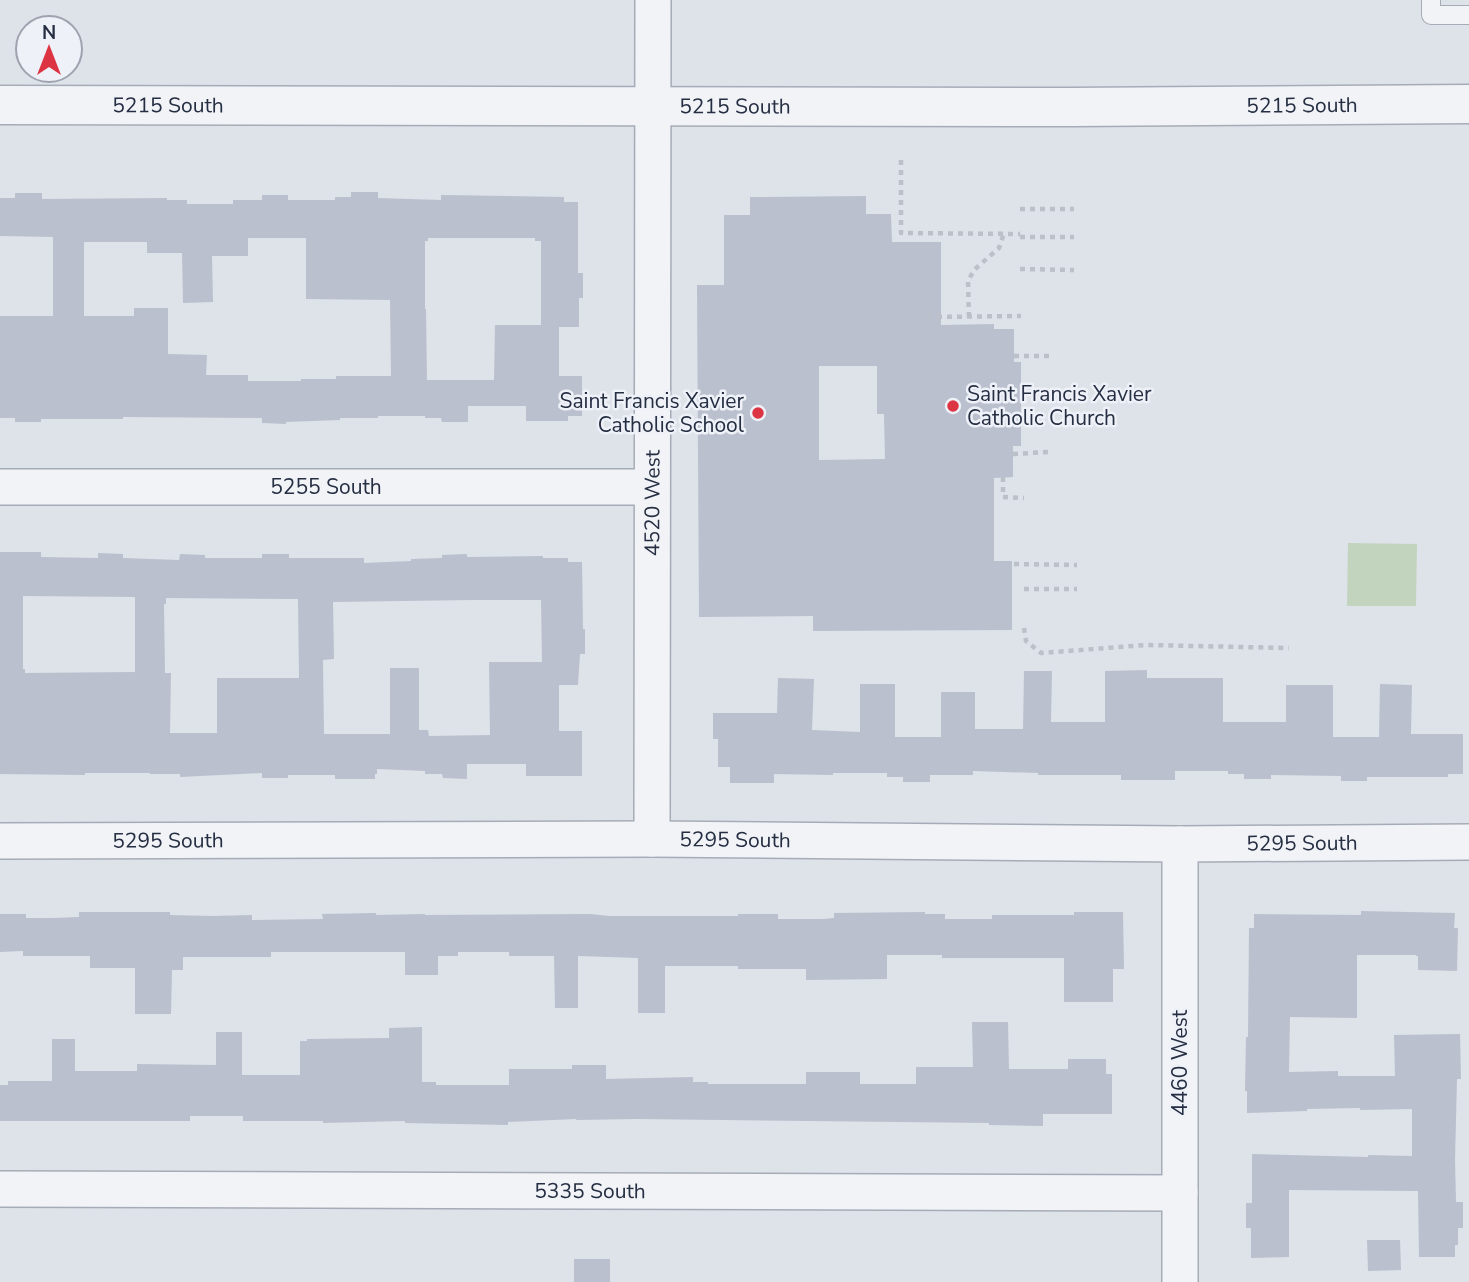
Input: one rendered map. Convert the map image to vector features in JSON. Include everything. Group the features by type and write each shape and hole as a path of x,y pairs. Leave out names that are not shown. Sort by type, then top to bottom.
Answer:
{"street":[{"name":"4520 West","path":"652,838 653,0"},
{"name":"5215 South","path":"0,105 653,107 1469,104"},
{"name":"5255 South","path":"0,487 652,487"},
{"name":"5295 South","path":"0,841 652,838 1180,844 1469,842"},
{"name":"4460 West","path":"1180,844 1180,1282"},
{"name":"5335 South","path":"0,1189 1180,1193"}],"lane":[{"path":"1431,0 1431,15 1469,15"}],"path":[{"path":"901,160 901,233 1004,233 1074,237"},
{"path":"1020,208 1073,209"},
{"path":"969,317 968,281 974,270 999,248 1004,233"},
{"path":"1020,269 1074,270"},
{"path":"926,317 1021,316"},
{"path":"1014,356 1049,356"},
{"path":"1013,454 1048,452"},
{"path":"1003,477 1003,497 1024,498"},
{"path":"1013,564 1077,565"},
{"path":"1024,589 1077,589"},
{"path":"1024,628 1026,642 1041,653 1146,645 1289,648"}],"green space":[{"path":"1348,543 1417,544 1416,606 1347,606"}],"building":[{"path":"351,192 378,192 378,198 441,200 441,195 564,197 564,202 578,202 578,273 583,273 583,298 579,298 579,327 559,327 559,376 582,376 582,416 568,416 568,421 526,421 526,406 468,406 468,422 442,422 441,418 425,416 340,418 286,424 262,423 262,418 123,417 15,422 15,418 0,418 0,316 53,316 53,237 0,236 0,198 15,198 15,193 42,193 42,199 167,198 187,200 187,204 233,204 233,200 262,200 262,195 288,195 288,200 335,200 335,197 351,197","holes":["248,238 306,238 306,299 390,300 391,376 248,381 248,375 206,375 207,355 168,354 168,308 134,308 134,316 84,316 84,242 147,242 147,253 182,253 183,303 213,302 212,256 248,256","428,238 535,238 535,241 541,241 541,325 495,325 494,380 427,380 425,241 428,241"]},
{"name":"Saint Francis Xavier Catholic School","path":"866,196 866,214 891,214 892,242 941,242 941,325 994,324 994,329 1014,329 1014,362 1021,362 1021,446 1013,446 1013,477 994,478 994,561 1012,561 1012,630 813,631 813,616 699,617 697,285 724,285 724,215 750,215 750,197","holes":["819,366 877,366 877,414 884,414 885,459 819,460"]},
{"path":"0,552 41,552 41,557 98,558 98,553 123,554 123,558 179,560 180,554 205,555 205,558 262,558 262,554 289,554 289,558 364,558 364,563 467,554 467,557 543,556 568,558 568,562 582,562 585,654 580,654 578,685 559,685 559,731 582,731 582,776 526,776 526,764 467,764 467,779 443,778 442,774 425,774 425,771 377,769 375,779 335,779 335,775 262,778 262,773 180,777 180,774 150,773 0,774","holes":["23,596 135,597 135,672 25,673","166,598 298,599 299,678 217,678 217,733 170,733 171,673 165,673","541,600 542,662 489,662 490,735 429,736 428,730 419,730 419,668 390,668 390,734 324,734 323,660 334,659 333,602"]},
{"path":"1147,670 1147,678 1223,678 1223,722 1286,722 1286,685 1333,685 1333,737 1379,737 1380,684 1412,685 1411,734 1463,734 1463,774 1448,774 1448,777 1367,777 1367,781 1341,781 1341,776 1271,775 1271,779 1244,779 1244,774 1228,774 1228,771 1175,771 1175,780 1121,780 1121,775 1038,775 973,771 973,775 930,775 930,782 903,782 903,777 887,777 887,773 833,773 774,774 774,783 730,783 730,767 718,767 718,739 713,739 713,713 777,713 778,678 814,679 812,730 860,732 860,684 895,684 895,737 941,737 941,692 975,692 975,729 1023,729 1024,671 1052,671 1051,722 1105,722 1105,671"},
{"path":"1361,911 1455,913 1454,928 1458,928 1457,971 1418,970 1416,955 1357,955 1357,1018 1290,1017 1289,1072 1338,1071 1338,1076 1395,1076 1394,1035 1460,1034 1461,1079 1457,1079 1455,1160 1456,1202 1463,1202 1463,1228 1458,1228 1455,1257 1419,1257 1418,1191 1289,1190 1289,1257 1251,1258 1251,1228 1246,1228 1246,1203 1252,1203 1252,1154 1412,1156 1412,1109 1307,1109 1247,1113 1245,1091 1249,928 1254,928 1254,914 1361,915"},
{"path":"79,912 252,915 252,920 323,919 322,914 376,913 610,916 778,914 778,919 823,919 834,918 834,913 925,912 945,914 945,919 992,919 992,915 1123,912 1124,969 1113,969 1113,1002 1064,1002 1064,958 887,955 887,979 806,980 806,969 665,966 665,1013 638,1013 638,958 578,956 578,1008 555,1008 554,956 509,956 509,952 458,952 458,956 438,956 438,975 405,975 405,952 271,952 271,957 183,957 183,970 172,970 171,1014 135,1014 135,968 90,968 90,956 23,956 23,951 0,952 0,914 53,918 79,917"},
{"path":"972,1022 1008,1022 1009,1069 1068,1069 1068,1059 1106,1059 1106,1074 1112,1074 1112,1114 1043,1114 1043,1126 637,1119 508,1122 508,1125 405,1121 323,1123 243,1121 243,1116 190,1116 190,1121 0,1121 0,1085 8,1085 8,1081 52,1081 52,1039 75,1039 75,1071 137,1071 137,1064 216,1065 216,1032 242,1032 242,1075 300,1075 300,1041 389,1038 389,1028 422,1027 422,1082 436,1082 436,1085 509,1085 509,1069 572,1069 572,1065 606,1065 606,1079 693,1077 693,1082 708,1084 806,1084 806,1072 860,1072 860,1084 916,1084 916,1067 973,1067"},
{"path":"1367,1240 1400,1240 1401,1270 1368,1271"},
{"path":"574,1259 610,1259 610,1282 574,1282"}],"place":[{"name":"Saint Francis Xavier Catholic Church","path":"953,406"},
{"name":"Saint Francis Xavier Catholic School","path":"758,413"}]}
